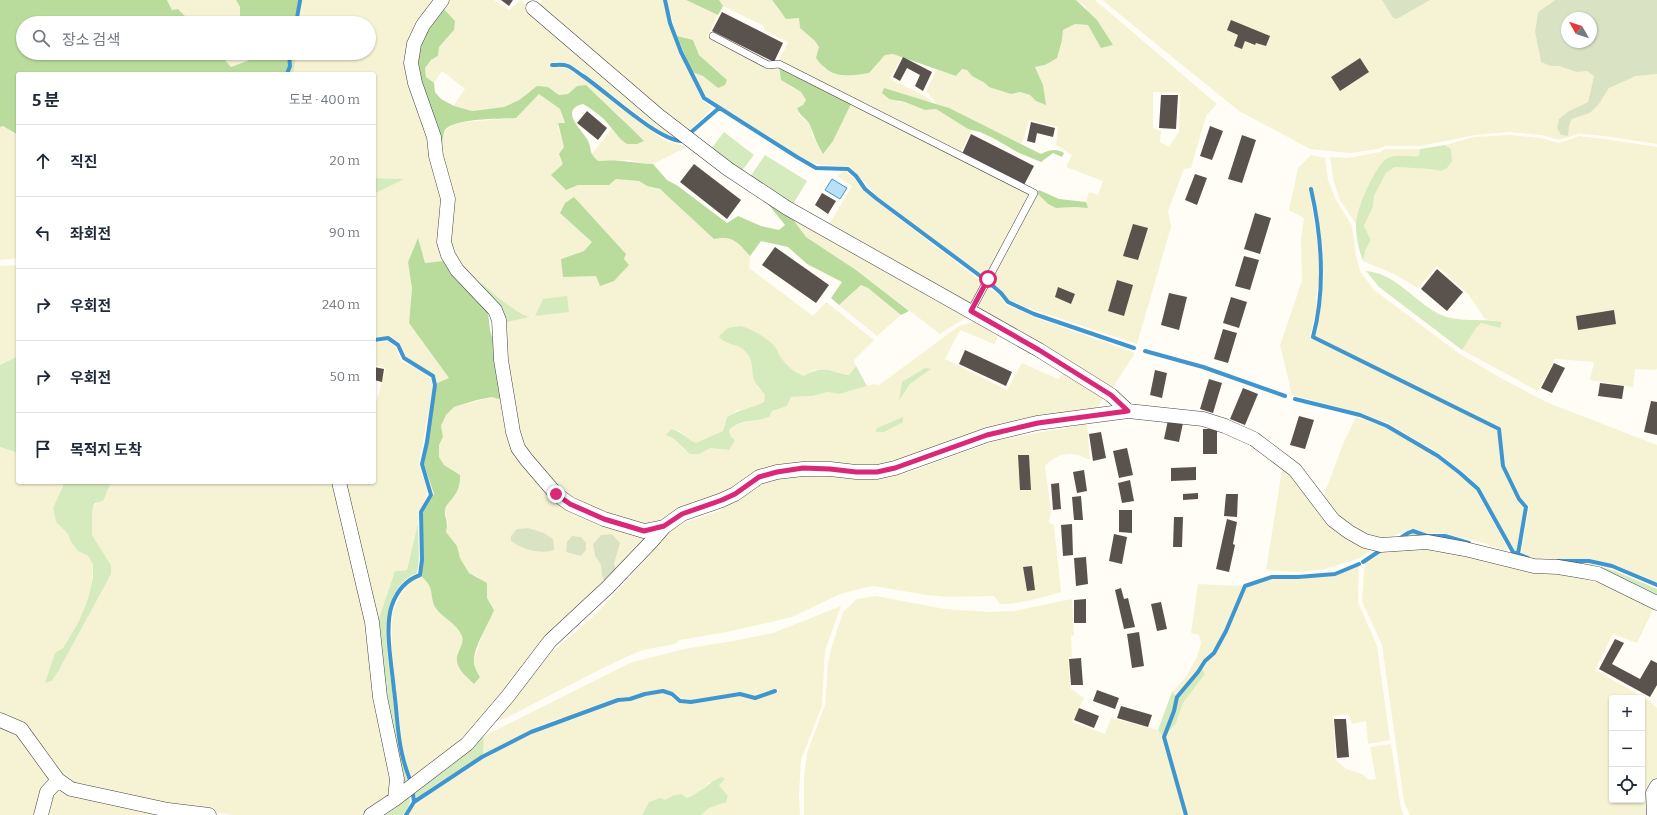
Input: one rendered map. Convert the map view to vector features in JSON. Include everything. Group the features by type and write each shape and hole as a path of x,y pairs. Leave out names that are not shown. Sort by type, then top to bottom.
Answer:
{"street":[{"path":"442,0 423,25 414,44 411,63 415,83 434,137 436,156 448,199 444,242 448,255 457,270 495,310 499,320 502,360 513,432 518,448 556,494 570,504 604,519 644,531 664,526"},
{"path":"533,8 659,116 728,169 787,208 1039,350 1111,395 1128,411"},
{"path":"371,815 395,799 467,744 508,696 550,641 608,587 651,542 664,526 682,514 722,500 735,494 759,477 777,472 803,468 877,472 895,468 987,435 1038,423 1128,411 1203,419 1225,426 1254,439 1295,470 1333,520 1349,532 1365,541 1382,545 1427,542 1534,566 1558,567 1598,574 1657,603"},
{"path":"339,484 372,622 380,697 397,779 395,799"},
{"path":"0,720 21,729 58,780 70,788 168,810 208,815"},
{"path":"40,815 47,792 58,780"},
{"path":"1654,815 1652,793 1657,786"}],"lane":[{"path":"714,36 768,65 779,64 1034,193 971,311"}],"shaded area":[{"path":"167,0 236,0 240,7 240,16 185,16 178,9 172,10"},
{"path":"302,0 432,0 414,30 429,139 428,152 434,163 442,200 441,248 443,261 425,263 418,239 408,262 412,289 409,323 449,378 437,383 434,375 405,356 399,342 389,336 376,337 376,193 403,179 376,178 376,72 293,72 296,60 376,60 376,16 299,16"},
{"path":"448,0 494,0 509,10 521,0 674,137 662,133 577,68 568,63 552,62 548,65 566,68 593,84 664,140 687,147 653,164 628,160 598,162 591,155 612,128 619,138 643,141 619,115 577,86 568,94 559,95 548,87 529,91 519,100 504,107 471,111 453,106 465,89 442,71 434,83 426,77 425,68 431,60 438,56 439,47 454,30 442,7"},
{"path":"542,0 663,0 669,24 680,53 702,100 712,108 689,131 537,8"},
{"path":"666,0 686,0 718,15 707,37 768,68 779,67 779,73 791,87 801,92 806,100 803,105 797,108 799,115 811,126 812,134 822,154 833,141 851,104 1031,193 985,278 877,196 850,167 815,164 798,155 705,96 692,72 703,76 722,75 699,55 693,40 677,36"},
{"path":"719,0 772,0 780,12 799,18 800,28 815,41 819,47 823,68 836,74 844,76 869,73 885,55 893,54 902,57 890,79 934,102 920,100 899,93 898,102 905,102 925,110 936,109 972,130 960,153 779,61 788,42 764,30 764,26 723,6"},
{"path":"1076,0 1095,0 1217,104 1206,116 1191,168 1184,169 1168,211 1171,227 1137,344 1008,300 1002,291 989,281 1037,193 1048,204 1056,208 1088,208 1086,202 1089,192 1098,195 1103,181 1066,167 1072,155 1056,145 1058,127 1029,120 1022,144 937,104 926,91 937,69 956,76 962,69 967,70 972,76 985,83 1011,94 1020,92 1030,95 1036,101 1043,85 1035,67 1045,65 1062,40 1063,30 1075,24 1088,25 1101,48 1085,6","holes":["1153,92 1180,93 1179,132 1169,147 1160,142 1161,131 1153,128"]},
{"path":"1102,0 1382,0 1393,18 1397,19 1430,0 1555,0 1538,12 1535,32 1541,62 1550,66 1559,66 1577,71 1587,71 1594,76 1588,102 1569,111 1569,126 1572,119 1590,113 1599,104 1609,88 1636,76 1657,74 1657,144 1579,134 1559,140 1541,135 1509,132 1475,135 1420,146 1385,146 1378,149 1350,153 1310,149 1239,111"},
{"path":"225,60 247,60 231,67"},
{"path":"539,94 560,109 565,123 558,123 558,128 578,185 609,185 616,179 630,179 659,189 724,237 735,240 750,256 749,268 813,316 826,302 874,340 854,360 856,366 849,375 823,369 814,370 804,377 788,366 781,358 776,348 727,343 735,344 744,349 751,357 754,378 758,388 766,395 764,402 752,408 736,411 727,417 723,431 705,441 696,443 678,430 666,435 674,439 685,450 700,454 710,448 729,450 731,437 729,430 734,425 748,422 787,406 791,397 812,396 828,392 839,394 874,384 879,385 959,326 975,321 998,337 994,344 960,330 945,359 1007,390 1022,363 1058,379 1064,372 1103,398 1095,409 887,465 743,483 661,522 645,526 617,518 565,495 549,481 519,438 502,323 528,317 502,302 483,285 477,286 452,256 440,155 443,147 443,136 446,130 453,125 464,122 516,118","holes":["592,242 600,286 596,276 582,276 561,259 584,251","930,369 910,384 900,400 902,382"]},
{"path":"3,126 16,134 16,258 0,260 0,127"},
{"path":"1510,135 1541,138 1559,143 1579,136 1657,147 1657,368 1656,370 1635,369 1633,387 1590,380 1594,362 1555,359 1538,391 1462,350 1476,327 1481,323 1499,328 1501,322 1485,319 1469,295 1437,266 1418,288 1394,274 1363,261 1366,249 1371,240 1364,226 1373,207 1374,196 1386,173 1395,167 1441,171 1451,149 1445,145 1474,137"},
{"path":"1385,149 1420,149 1419,156 1398,156 1378,168 1368,186 1356,224 1340,200 1334,183 1330,157 1348,158 1380,152"},
{"path":"1311,155 1325,158 1328,180 1336,200 1352,226 1360,271 1374,290 1460,354 1501,378 1546,402 1657,445 1657,582 1612,564 1590,559 1535,559 1521,554 1529,506 1521,498 1505,466 1501,428 1314,337 1321,308 1320,299 1324,276 1318,216 1312,188 1309,189 1317,240 1320,275 1316,297 1317,307 1310,337 1497,430 1502,465 1518,499 1524,507 1517,552 1513,550 1480,488 1440,454 1388,423 1361,413 1292,395 1280,345 1302,281 1301,240 1304,218 1289,210 1298,168"},
{"path":"845,171 854,178 864,191 876,201 982,282 971,308 828,226 852,186 837,176"},
{"path":"792,218 970,315 940,334 856,270 806,237"},
{"path":"16,265 16,357 0,365 0,266"},
{"path":"861,285 868,288 901,315 877,336 839,305"},
{"path":"988,288 999,295 1006,305 1039,319 1135,353 1112,389 977,310"},
{"path":"388,341 396,348 401,361 424,372 431,380 433,387 419,463 427,490 426,498 418,513 418,523 407,570 395,571 377,624 345,484 376,484 376,402 386,368 376,366 376,343"},
{"path":"492,397 502,400 533,477 649,538 618,573 614,564 616,554 601,535 593,544 595,556 601,565 602,576 606,585 463,743 412,782 403,752 392,655 393,612 406,586 413,580 422,577 429,583 436,608 456,626 463,637 462,646 457,654 465,676 474,684 480,677 475,668 474,659 485,627 494,610 478,577 469,573 460,558 457,546 446,532 448,524 445,511 447,504 454,496 460,475 444,465 439,457 439,445 443,437 441,426 446,415 454,407"},
{"path":"1356,417 1387,428 1437,457 1460,474 1477,492 1508,549 1505,551 1484,543 1441,533 1428,534 1415,529 1402,532 1386,540 1350,530 1322,500 1343,444"},
{"path":"1087,424 1090,460 1078,455 1061,455 1050,461 1045,466 1051,510 1049,523 1054,525 1061,592 1032,600 1000,604 994,596 949,597 926,595 874,586 862,588 838,595 792,617 727,632 680,640 675,644 642,650 603,668 508,717 493,723 550,654 596,614 671,530 684,523 719,511 759,483 795,472 873,479 885,478 909,472 998,440"},
{"path":"0,447 16,452 16,484 63,484 53,508 56,522 68,534 71,542 78,551 88,556 93,564 92,588 88,599 78,623 63,648 55,654 46,683 52,681 59,670 79,633 111,565 92,535 92,517 93,507 108,491 111,484 333,484 367,627 389,762 392,798 368,815 234,815 169,807 72,785 0,716"},
{"path":"1283,464 1309,493 1376,547 1360,558 1325,569 1298,572 1266,570"},
{"path":"1410,545 1595,578 1654,608 1637,643 1613,634 1595,670 1639,695 1609,695 1609,803 1645,803 1645,698 1657,708 1657,782 1651,815 1410,815 1404,802 1382,645 1362,601 1365,561 1380,552 1397,546"},
{"path":"1359,565 1358,602 1377,646 1390,740 1368,744 1366,721 1352,724 1348,714 1333,716 1336,760 1346,769 1362,774 1369,780 1376,779 1370,747 1391,744 1401,808 1404,815 804,815 804,777 807,753 825,705 828,662 843,612 857,599 876,596 945,609 988,612 1014,611 1072,599 1074,635 1071,636 1072,657 1068,657 1070,688 1084,698 1072,722 1105,734 1111,718 1158,730 1164,736 1176,723 1183,703 1205,674 1200,669 1190,684 1177,697 1172,692 1185,678 1197,657 1201,643 1199,635 1191,633 1198,584 1244,586 1271,577 1299,578 1335,575"},
{"path":"841,606 825,651 822,706 801,760 799,794 800,815 701,815 709,808 726,801 728,796 718,785 710,782 698,793 687,798 681,794 674,795 665,800 649,802 642,815 408,815 415,804 483,759 532,733 552,725 572,720 618,702 630,701 644,696 664,693 680,703 692,704 740,696 755,700 776,692 779,690 776,689 753,696 739,692 692,700 683,699 673,692 660,690 631,697 620,697 572,716 554,720 537,727 483,755 484,736 630,663 684,649 773,633"},
{"path":"0,726 21,733 52,780 37,815 0,815"},
{"path":"59,787 166,815 44,815 51,792"}],"green space":[{"path":"0,0 167,0 172,10 178,9 185,16 16,16 16,60 225,60 231,67 249,60 288,60 286,72 16,72 16,134 3,126 0,127"},
{"path":"236,0 302,0 296,16 240,16 240,7"},
{"path":"686,0 719,0 723,6 718,15"},
{"path":"772,0 1076,0 1097,20 1113,45 1101,48 1088,25 1075,24 1063,30 1057,58 1045,65 1035,67 1043,85 1046,105 1036,101 1030,95 1020,92 1011,94 989,87 972,76 967,70 962,69 956,76 893,54 885,55 869,73 846,76 833,73 827,70 816,58 819,47 815,41 800,28 799,18 786,19"},
{"path":"1382,0 1430,0 1397,19 1393,18"},
{"path":"1555,0 1657,0 1657,74 1636,76 1609,88 1599,104 1590,113 1572,119 1569,126 1568,136 1561,135 1557,128 1559,119 1569,111 1588,102 1594,76 1587,71 1577,72 1559,66 1550,66 1541,62 1535,32 1538,12"},
{"path":"442,7 455,21 454,30 439,47 438,56 431,60 425,68 426,77 434,83 435,92 441,99 454,106 472,111 504,107 519,100 537,86 548,87 559,95 568,94 577,86 586,85 644,141 637,144 627,144 619,138 594,111 583,104 576,107 572,115 574,120 589,142 592,155 598,161 653,164 667,180 678,186 727,223 738,216 761,226 779,230 785,225 768,204 770,201 792,218 806,237 856,270 909,311 901,315 868,288 861,285 839,305 831,298 842,282 807,264 788,247 761,241 750,256 739,244 731,239 714,239 660,189 647,186 639,181 616,179 609,185 578,185 566,190 551,175 563,164 559,154 564,147 558,123 565,123 560,109 539,94 516,118 467,121 450,126 444,132 440,155 418,80 418,47"},
{"path":"677,36 693,40 699,55 727,80 725,85 718,88 703,76 692,72"},
{"path":"291,60 296,60 293,72 290,72"},
{"path":"779,67 851,104 833,141 823,154 817,144 810,125 797,108 803,105 806,100 801,92 781,80"},
{"path":"884,88 949,108 1041,154 1052,150 1058,150 1064,153 1062,157 1053,153 1041,162 1017,152 980,132 968,129 936,109 925,110 905,102 889,99 882,93"},
{"path":"724,132 754,155 741,172 711,149"},
{"path":"1445,145 1451,149 1452,161 1447,168 1441,171 1395,167 1386,173 1374,196 1373,207 1364,226 1371,240 1366,249 1363,261 1357,239 1357,219 1362,200 1377,169 1388,158 1400,156 1419,156 1420,149"},
{"path":"765,155 807,181 792,206 750,177"},
{"path":"376,178 404,179 376,193"},
{"path":"1039,190 1059,199 1086,202 1088,208 1056,208 1048,204 1037,193"},
{"path":"574,197 626,254 624,259 629,265 614,281 600,286 596,276 563,277 561,259 584,251 592,242 560,213 565,203"},
{"path":"418,238 425,263 443,261 488,312 490,330 497,355 502,400 492,397 454,407 446,415 441,426 443,437 439,445 439,457 444,465 460,475 457,491 447,504 445,510 447,525 446,532 457,546 460,558 469,573 487,583 487,598 494,610 475,653 474,664 480,677 474,684 467,678 458,666 457,658 462,643 460,631 435,607 429,584 422,577 423,513 434,494 424,464 437,383 449,378 409,323 412,289 408,262"},
{"path":"1366,271 1376,273 1395,282 1430,309 1446,317 1502,322 1500,328 1481,323 1476,328 1462,350 1379,287"},
{"path":"483,284 504,302 529,317 502,323 477,286"},
{"path":"567,296 569,312 535,316 543,299"},
{"path":"741,326 768,340 776,348 786,364 801,375 804,376 817,370 826,370 849,375 856,366 867,386 839,394 828,392 812,396 791,397 787,406 772,411 769,417 743,422 733,426 729,430 731,437 735,440 729,450 710,448 700,454 690,454 674,439 666,435 671,429 678,431 696,443 723,431 727,417 764,402 765,395 754,380 752,363 748,354 742,348 724,341 719,336 728,328"},
{"path":"16,357 16,452 0,447 0,365"},
{"path":"925,368 931,369 910,384 899,401 902,382"},
{"path":"903,417 903,422 884,432 876,432 877,428"},
{"path":"63,484 111,484 103,501 95,503 92,517 92,535 111,565 111,574 59,670 52,681 45,683 55,653 63,648 78,623 88,599 93,578 93,564 88,556 78,551 71,542 68,534 56,522 53,508"},
{"path":"418,523 419,559 417,573 406,579 398,588 393,598 387,620 387,650 397,737 408,785 404,787 386,708 377,624 395,571 407,570"},
{"path":"528,528 544,533 553,539 554,550 543,552 531,550 511,541 511,536 517,529"},
{"path":"1410,533 1414,533 1425,538 1445,538 1508,558 1513,555 1534,561 1592,564 1615,571 1657,589 1657,599 1595,570 1557,564 1532,563 1499,557 1466,547 1426,541 1399,541"},
{"path":"612,534 620,543 614,564 618,573 606,585 602,576 601,565 595,556 593,544 601,535"},
{"path":"572,536 581,537 586,543 586,550 581,556 566,552 567,542"},
{"path":"1201,668 1205,674 1183,703 1176,723 1164,737 1158,730 1172,692 1177,697 1190,684"},
{"path":"484,736 483,755 435,785 416,799 414,790"},
{"path":"721,777 725,779 719,785 728,796 726,802 709,808 701,815 642,815 649,802 660,798 665,800 674,795 681,794 687,798"},
{"path":"409,794 409,805 403,815 385,815 397,807"}],"water":[{"path":"832,179 847,188 840,199 825,190"}],"building":[{"path":"501,0 513,0 509,6"},
{"path":"722,12 783,43 774,62 712,31"},
{"path":"1231,20 1270,36 1266,46 1256,43 1255,45 1245,41 1242,49 1234,46 1238,35 1227,30"},
{"path":"903,57 932,72 923,91 915,86 920,75 907,68 900,81 893,77"},
{"path":"1360,58 1369,72 1340,91 1331,77"},
{"path":"1161,95 1178,95 1176,129 1159,128"},
{"path":"587,111 607,128 598,140 577,123"},
{"path":"1031,122 1055,128 1053,137 1037,133 1035,143 1027,141"},
{"path":"1210,126 1223,131 1212,160 1200,156"},
{"path":"971,134 1034,166 1024,185 962,154"},
{"path":"1242,135 1256,140 1242,183 1228,179"},
{"path":"694,164 741,200 727,219 680,182"},
{"path":"1195,174 1207,178 1197,205 1185,200"},
{"path":"822,193 836,201 828,214 815,205"},
{"path":"1255,213 1271,218 1260,254 1244,249"},
{"path":"1133,224 1148,228 1138,260 1123,256"},
{"path":"775,247 829,285 816,303 762,265"},
{"path":"1244,256 1259,260 1250,290 1235,286"},
{"path":"1437,269 1463,292 1447,311 1421,289"},
{"path":"1117,280 1133,285 1124,316 1108,311"},
{"path":"1058,287 1075,294 1071,304 1055,297"},
{"path":"1169,293 1187,297 1179,330 1161,325"},
{"path":"1231,297 1247,302 1239,328 1223,323"},
{"path":"1614,310 1616,324 1578,330 1576,316"},
{"path":"1223,329 1237,333 1228,363 1214,359"},
{"path":"965,350 1012,372 1006,386 959,364"},
{"path":"1554,363 1565,368 1552,393 1541,388"},
{"path":"376,367 384,369 382,382 376,380"},
{"path":"1155,370 1167,373 1162,398 1150,395"},
{"path":"1209,379 1222,383 1213,413 1200,409"},
{"path":"1600,383 1624,386 1622,399 1598,396"},
{"path":"1243,388 1258,394 1245,425 1230,419"},
{"path":"1651,401 1657,402 1657,435 1644,432"},
{"path":"1299,416 1314,420 1305,449 1290,445"},
{"path":"1168,420 1183,423 1179,442 1164,439"},
{"path":"1203,429 1217,429 1217,454 1203,454"},
{"path":"1101,432 1106,458 1093,461 1089,434"},
{"path":"1127,448 1133,475 1119,478 1113,451"},
{"path":"1018,455 1029,455 1031,490 1020,490"},
{"path":"1196,467 1196,480 1171,481 1171,468"},
{"path":"1084,470 1087,491 1077,493 1073,472"},
{"path":"1130,480 1134,501 1122,503 1118,483"},
{"path":"1059,483 1061,509 1053,510 1051,484"},
{"path":"1198,493 1198,499 1183,500 1183,494"},
{"path":"1226,494 1238,494 1237,517 1224,516"},
{"path":"1081,496 1083,520 1074,520 1072,497"},
{"path":"1119,510 1132,510 1132,533 1119,532"},
{"path":"1174,517 1183,517 1182,547 1173,547"},
{"path":"1227,519 1237,522 1233,544 1235,545 1229,572 1216,569"},
{"path":"1072,524 1073,555 1063,556 1061,525"},
{"path":"1114,534 1127,537 1122,564 1109,561"},
{"path":"1086,557 1088,584 1076,586 1074,558"},
{"path":"1032,566 1035,590 1027,591 1023,567"},
{"path":"1121,588 1124,599 1128,598 1135,627 1124,629 1115,590"},
{"path":"1086,599 1086,623 1074,623 1074,600"},
{"path":"1161,602 1167,629 1157,631 1151,604"},
{"path":"1139,632 1144,666 1132,668 1127,634"},
{"path":"1615,639 1624,643 1612,664 1640,679 1651,660 1657,663 1657,685 1650,697 1599,669"},
{"path":"1081,658 1083,685 1071,685 1069,659"},
{"path":"1097,690 1119,698 1115,709 1093,701"},
{"path":"1121,706 1152,715 1148,727 1117,718"},
{"path":"1079,708 1099,716 1094,728 1074,720"},
{"path":"1334,719 1346,719 1349,757 1337,758"}],"waterway":[{"path":"665,0 670,23 681,52 704,98 816,168 848,169 856,176 865,189 877,199 987,281 1001,293 1008,302 1034,314 1134,348"},
{"path":"297,16 300,1"},
{"path":"288,72 290,66 290,60"},
{"path":"552,65 564,65 570,67 659,133 672,139 682,141"},
{"path":"689,134 719,108"},
{"path":"1311,189 1318,226 1321,263 1320,300 1313,337 1499,429 1503,466 1519,499 1526,507 1518,554"},
{"path":"376,340 388,338 398,345 404,358 433,376 435,385 427,442 422,464 431,495 421,512 422,560 420,575 406,583 397,595 392,605 389,624 389,647 400,746 410,780"},
{"path":"1145,351 1203,367 1285,396"},
{"path":"1295,399 1360,415 1387,426 1438,456 1478,489 1513,552 1528,558"},
{"path":"1399,539 1413,531 1427,536 1445,536 1469,543"},
{"path":"1363,562 1381,550"},
{"path":"1558,561 1589,561 1612,566 1657,585"},
{"path":"1186,815 1164,737 1174,711 1177,697 1198,672 1205,661 1214,653 1226,631 1245,586 1272,577 1298,577 1335,574 1359,564"},
{"path":"414,802 482,757 531,732 618,700 630,699 645,694 663,691 672,694 680,701 691,702 740,694 755,698 775,691"},
{"path":"406,815 414,802 413,794"}],"route":[{"path":"556,494 570,504 604,519 644,531 664,526 682,514 735,494 759,477 777,472 803,468 877,472 895,468 987,435 1038,423 1128,411 1111,395 1039,350 971,311 988,279"}]}
